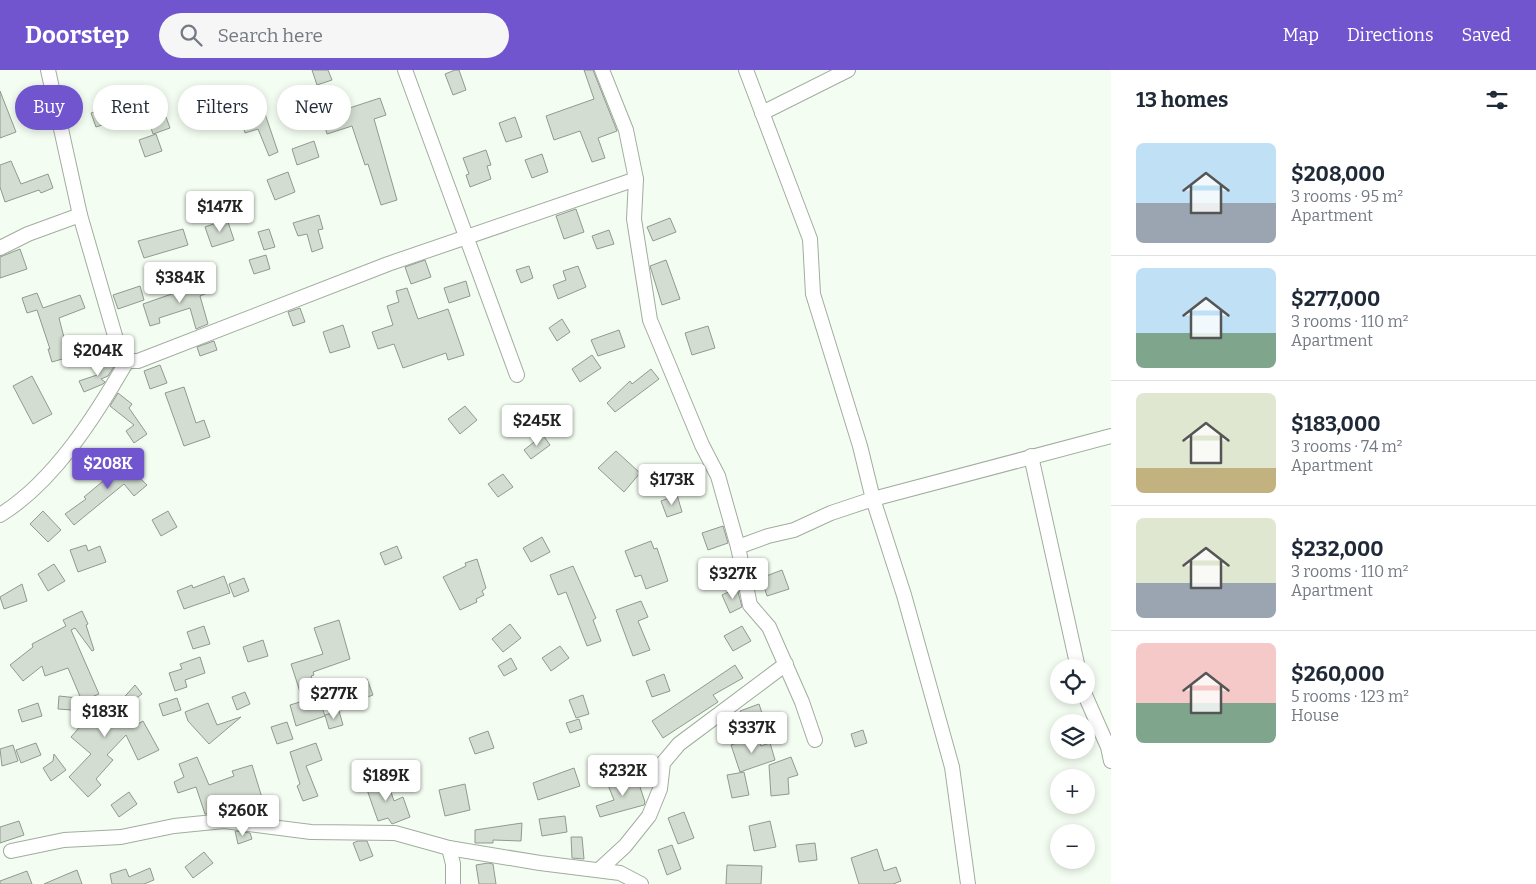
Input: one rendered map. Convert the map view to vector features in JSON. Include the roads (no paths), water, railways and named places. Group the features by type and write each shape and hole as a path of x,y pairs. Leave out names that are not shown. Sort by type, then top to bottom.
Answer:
{"street":[{"path":"48,70 80,215 120,352 127,361"},
{"path":"405,70 468,237 517,375"},
{"path":"602,70 626,130 636,179 634,219 650,320 702,445 718,476 738,547 750,605 769,627 786,664 815,740"},
{"path":"746,70 810,239 813,294 860,446 873,499 904,595 952,767 968,884"},
{"path":"762,113 848,70"},
{"path":"127,361 138,361 388,264 636,179"},
{"path":"0,248 28,234 80,215"},
{"path":"0,515 21,502 66,454 108,394 127,361"},
{"path":"738,547 768,536 794,530 831,513 873,499 1111,436"},
{"path":"1031,456 1076,659"},
{"path":"600,869 625,846 649,816 660,789 663,763 679,744 786,664"},
{"path":"1089,704 1108,747 1111,762"},
{"path":"11,851 64,840 121,836 174,826 224,821 311,832 395,833 449,848 540,863 620,873 641,884"},
{"path":"449,848 453,864 453,884"}]}
